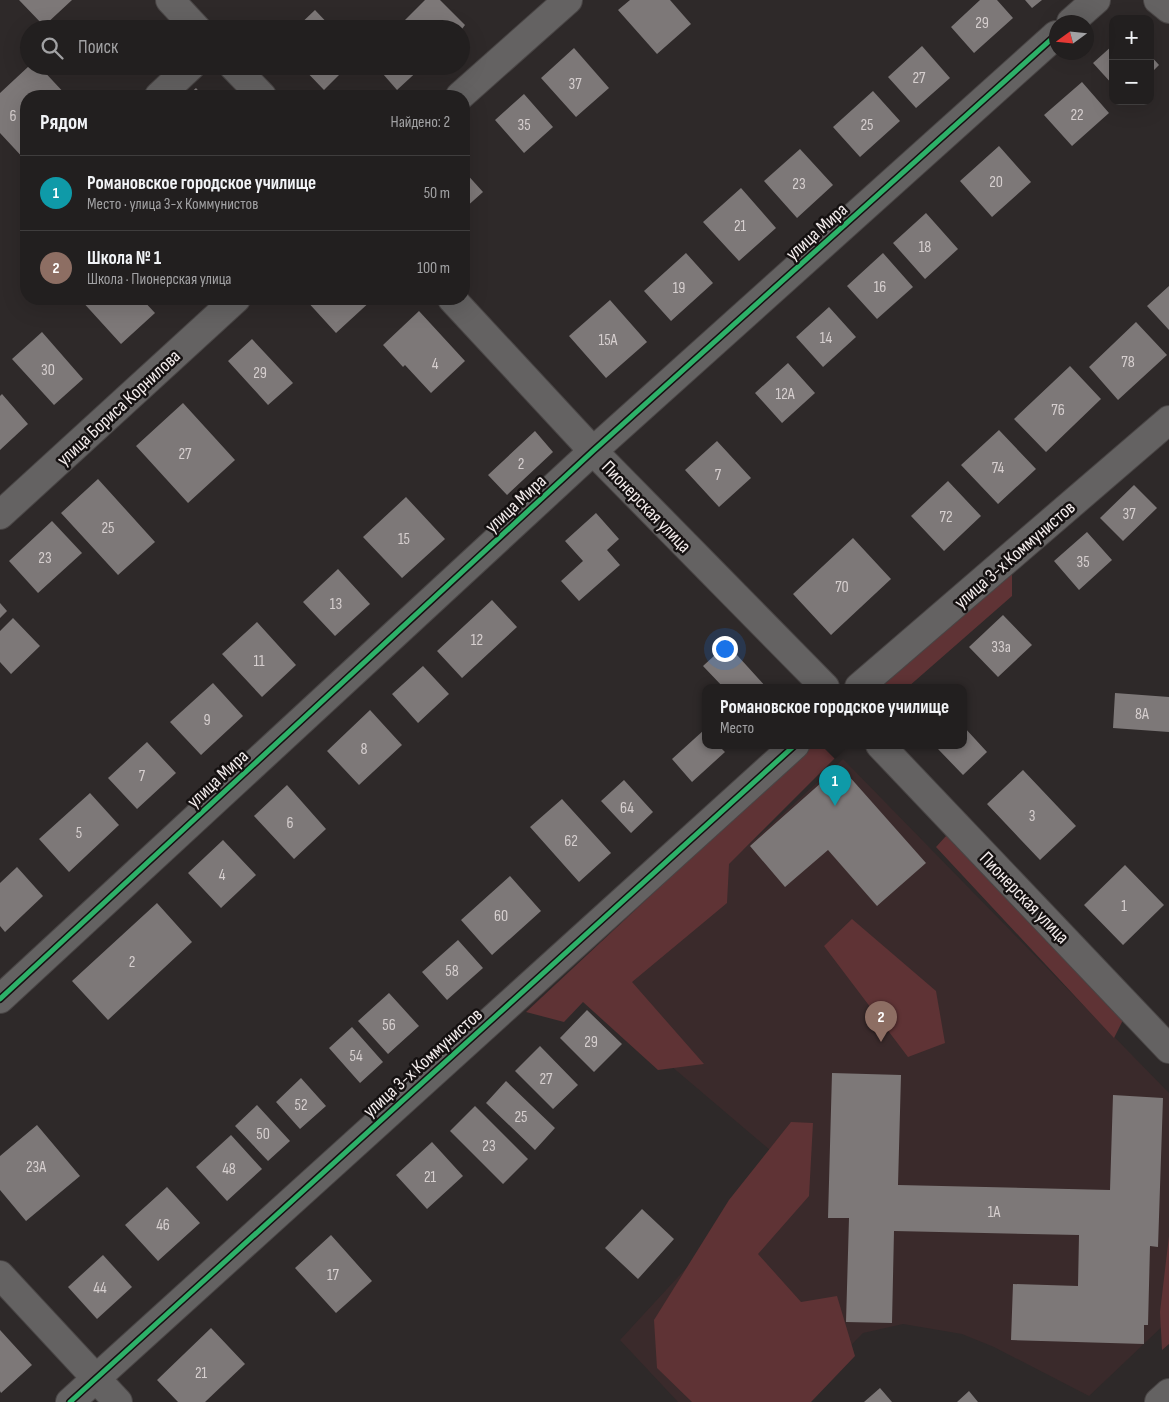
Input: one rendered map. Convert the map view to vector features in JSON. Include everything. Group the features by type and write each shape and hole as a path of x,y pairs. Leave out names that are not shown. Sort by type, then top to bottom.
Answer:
{"street":[{"path":"170,0 189,20"},
{"path":"467,90 568,0"},
{"path":"1079,15 1096,0"},
{"path":"1158,0 1169,9"},
{"name":"улица Мира","path":"0,1000 593,451 1049,41"},
{"path":"165,90 181,75"},
{"path":"242,75 256,90"},
{"name":"улица Бориса Корнилова","path":"0,515 229,305"},
{"name":"Пионерская улица","path":"458,305 593,451 822,684"},
{"name":"улица 3-х Коммунистов","path":"862,684 1169,420"},
{"name":"улица 3-х Коммунистов","path":"70,1402 791,749"},
{"name":"Пионерская улица","path":"884,749 1169,1049"},
{"path":"0,1275 118,1402"},
{"path":"1159,1402 1169,1393"}],"shaded area":[{"path":"1012,565 1012,596 911,684 882,684 880,679"},
{"path":"808,749 844,749 729,864 727,903 632,982 704,1064 658,1070 583,1002 564,1022 526,1012"},
{"path":"843,759 1169,1093 1169,1320 1089,1396 994,1347 962,1334 903,1324 863,1333 795,1402 678,1402 620,1340 784,1162 584,992 737,843 743,850"},
{"path":"966,814 1123,1020 1114,1038 936,847"},
{"path":"852,919 936,991 945,1043 908,1057 824,946"},
{"path":"791,1122 813,1123 809,1196 758,1254 801,1302 837,1296 855,1356 811,1402 692,1402 657,1368 654,1320 729,1200"},
{"path":"1169,1236 1169,1344 1162,1350 1160,1312"}],"building":[{"path":"19,0 72,0 50,20 38,20"},
{"path":"425,0 440,0 460,20 405,20"},
{"path":"630,0 670,0 691,24 657,54 618,10"},
{"path":"980,0 997,0 1013,18 974,53 951,27"},
{"path":"1025,0 1042,0 1032,8"},
{"path":"315,10 324,20 304,20"},
{"path":"922,46 950,78 916,108 888,77"},
{"path":"574,48 609,88 576,117 541,78"},
{"path":"1109,49 1109,81 1093,63"},
{"path":"1154,59 1159,65 1154,70"},
{"path":"20,74 47,75 61,90 20,90 20,155 0,133 0,93"},
{"path":"310,75 339,75 324,90"},
{"path":"384,75 413,75 397,90"},
{"path":"1082,82 1109,113 1072,146 1044,115"},
{"path":"873,91 900,121 860,157 833,127"},
{"path":"524,94 553,127 524,153 495,120"},
{"path":"999,146 1031,182 992,217 960,181"},
{"path":"800,149 833,185 797,218 764,181"},
{"path":"470,178 483,192 470,204"},
{"path":"741,188 776,228 739,261 703,222"},
{"path":"926,213 958,249 925,279 893,243"},
{"path":"686,253 713,283 671,321 644,291"},
{"path":"883,253 913,287 877,319 847,286"},
{"path":"1169,286 1169,330 1147,306"},
{"path":"610,300 647,342 606,378 569,336"},
{"path":"85,305 148,305 155,313 121,344"},
{"path":"310,305 366,305 336,333"},
{"path":"829,307 856,337 823,367 796,337"},
{"path":"419,311 465,361 431,393 383,345"},
{"path":"1136,322 1167,355 1118,400 1089,367"},
{"path":"42,332 83,379 54,405 12,359"},
{"path":"252,339 293,383 268,405 228,361"},
{"path":"788,363 815,393 782,423 755,393"},
{"path":"1070,366 1101,399 1046,452 1014,419"},
{"path":"2,394 28,424 0,450 0,396"},
{"path":"183,403 235,460 188,503 136,446"},
{"path":"999,430 1036,469 998,504 961,465"},
{"path":"535,431 553,452 507,495 488,475"},
{"path":"717,441 751,478 719,507 685,470"},
{"path":"98,479 155,542 118,575 61,513"},
{"path":"948,481 981,516 944,551 911,516"},
{"path":"1134,485 1157,508 1123,541 1100,518"},
{"path":"406,497 445,539 402,578 363,537"},
{"path":"596,513 619,539 607,550 620,565 579,601 561,581 583,561 565,541"},
{"path":"52,521 82,553 38,593 9,561"},
{"path":"1087,532 1112,560 1079,590 1054,561"},
{"path":"853,538 891,579 831,635 793,594"},
{"path":"338,569 370,604 335,636 303,602"},
{"path":"492,600 517,627 462,678 437,651"},
{"path":"0,603 7,611 0,618"},
{"path":"1003,615 1032,645 998,677 969,647"},
{"path":"13,618 40,646 11,674 0,662 0,631"},
{"path":"257,622 296,665 262,697 222,654"},
{"path":"727,644 763,684 720,684 703,666"},
{"path":"423,666 449,694 418,723 392,694"},
{"path":"213,683 243,716 201,755 170,722"},
{"path":"1115,693 1169,697 1169,732 1113,728"},
{"path":"370,710 402,745 359,785 327,751"},
{"path":"967,730 987,752 963,775 938,749 967,749"},
{"path":"702,732 702,749 722,749 725,752 692,782 672,759"},
{"path":"147,742 176,773 137,809 108,778"},
{"path":"840,766 926,863 877,906 828,850 785,887 750,846"},
{"path":"1023,770 1076,826 1040,860 987,804"},
{"path":"624,780 653,812 631,833 601,801"},
{"path":"287,785 326,829 294,859 254,816"},
{"path":"90,793 119,825 69,872 39,839"},
{"path":"562,799 611,853 579,882 530,827"},
{"path":"223,840 256,875 221,908 188,873"},
{"path":"1125,865 1164,905 1123,945 1084,905"},
{"path":"17,867 43,896 5,932 0,926 0,883"},
{"path":"510,876 541,911 492,955 461,920"},
{"path":"157,903 192,942 108,1020 72,981"},
{"path":"458,940 483,968 447,1000 422,972"},
{"path":"389,993 419,1026 388,1054 358,1021"},
{"path":"587,1010 622,1044 594,1072 560,1038"},
{"path":"352,1027 383,1062 360,1083 329,1048"},
{"path":"540,1046 578,1085 553,1109 515,1071"},
{"path":"832,1073 901,1075 898,1185 1110,1190 1113,1095 1163,1098 1158,1247 1150,1246 1148,1325 1144,1325 1144,1344 1011,1340 1013,1284 1078,1286 1079,1235 894,1231 892,1323 846,1322 849,1218 828,1218"},
{"path":"301,1078 326,1106 300,1129 276,1102"},
{"path":"506,1081 555,1128 535,1150 486,1103"},
{"path":"257,1105 290,1141 268,1161 235,1126"},
{"path":"475,1106 528,1159 503,1184 450,1131"},
{"path":"37,1125 80,1176 26,1221 0,1190 0,1156"},
{"path":"231,1135 262,1169 227,1201 196,1167"},
{"path":"432,1142 463,1176 427,1209 396,1175"},
{"path":"167,1187 200,1223 158,1261 125,1225"},
{"path":"642,1209 674,1239 638,1279 605,1248"},
{"path":"331,1235 372,1281 336,1313 295,1268"},
{"path":"103,1255 132,1287 97,1319 68,1287"},
{"path":"211,1328 245,1364 205,1402 178,1402 157,1380"},
{"path":"0,1330 32,1365 1,1393 0,1391"},
{"path":"880,1388 892,1402 864,1402"},
{"path":"969,1391 978,1402 957,1402"}],"cycle path":[{"path":"0,999 593,451 1049,41"},
{"path":"70,1402 791,749"}],"place":[{"name":"Романовское городское училище","path":"835,806"},
{"name":"Школа № 1","path":"881,1042"}]}
